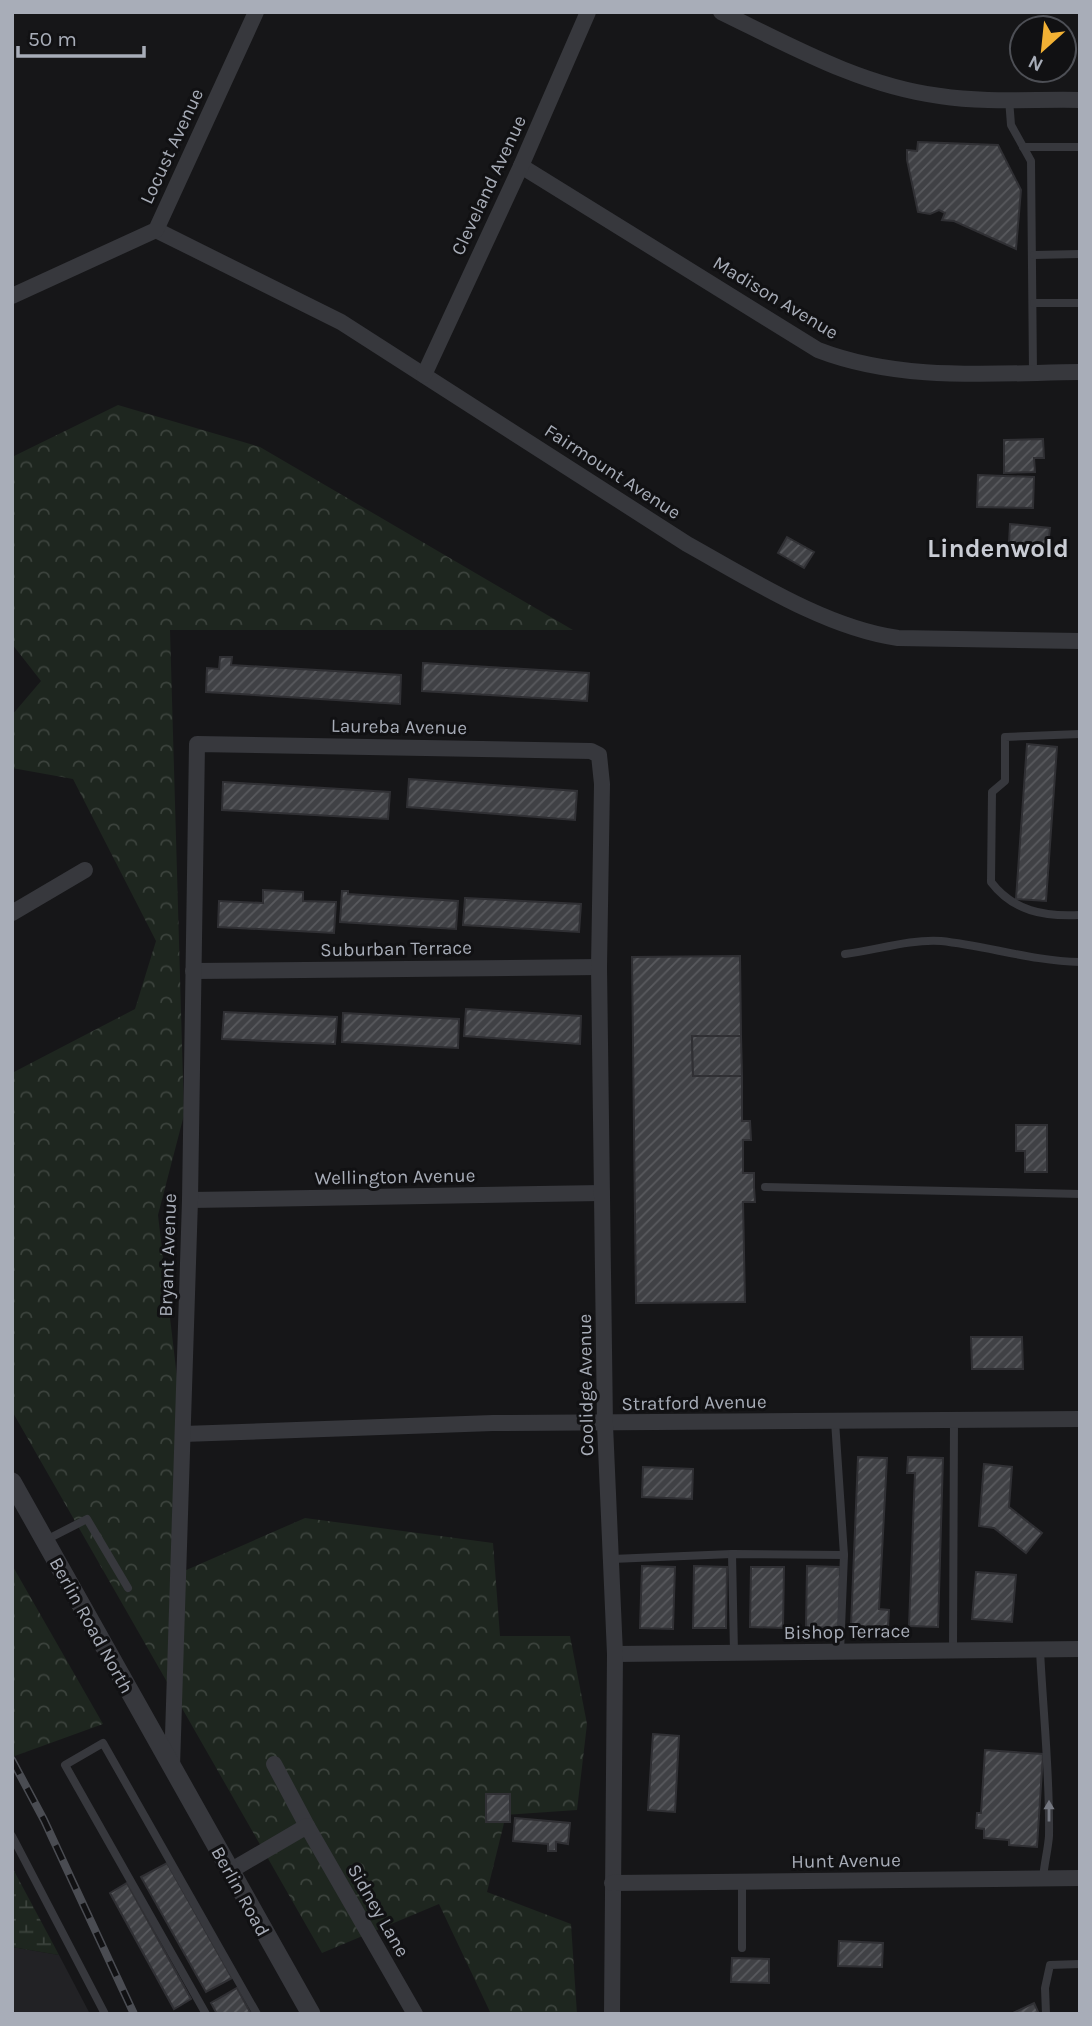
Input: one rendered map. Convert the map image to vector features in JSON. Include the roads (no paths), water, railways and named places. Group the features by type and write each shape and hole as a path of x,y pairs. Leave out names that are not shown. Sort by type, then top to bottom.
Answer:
{"street":[{"name":"Locust Avenue","path":"12,296 156,230 256,12"},
{"name":"Cleveland Avenue","path":"424,375 521,166 588,12"},
{"path":"721,12 819,59 880,83 941,97 1080,100"},
{"name":"Madison Avenue","path":"521,166 818,350 852,363 904,372 1080,372"},
{"name":"Fairmount Avenue","path":"156,230 341,322 687,544 839,623 873,635 898,638 1080,640"},
{"name":"Laureba Avenue","path":"197,744 591,751 599,755"},
{"name":"Bryant Avenue","path":"172,1767 190,1200 197,744"},
{"name":"Coolidge Avenue","path":"599,755 602,784 599,967 605,1425 615,1654 612,2014"},
{"path":"12,913 85,870"},
{"name":"Suburban Terrace","path":"193,971 599,967"},
{"name":"Wellington Avenue","path":"190,1200 602,1194"},
{"name":"Stratford Avenue","path":"183,1434 493,1423 605,1425 1080,1419"},
{"name":"Berlin Road North","path":"12,1482 172,1767"},
{"name":"Bishop Terrace","path":"615,1654 1080,1649"},
{"name":"Sidney Lane","path":"274,1764 415,2014"},
{"name":"Berlin Road","path":"172,1767 311,2014"},
{"path":"230,1871 307,1826"},
{"name":"Hunt Avenue","path":"612,1883 1080,1878"}],"lane":[{"path":"1009,99 1011,125 1031,161 1034,255 1033,373"},
{"path":"1023,147 1080,147"},
{"path":"1034,255 1080,254"},
{"path":"1034,303 1080,303"},
{"path":"1080,734 1005,737 1005,781 992,792 991,882 1010,903 1022,908 1080,915"},
{"path":"845,954 906,943 941,942 1002,950 1037,960 1080,962"},
{"path":"765,1187 1080,1194"},
{"path":"953,1650 954,1420"},
{"path":"835,1421 844,1555 840,1652"},
{"path":"45,1541 88,1519 128,1588"},
{"path":"612,1559 732,1553 844,1555"},
{"path":"732,1553 734,1653"},
{"path":"1040,1650 1043,1736 1048,1756 1049,1836 1043,1879"},
{"path":"206,2014 65,1765 103,1744 257,2014"},
{"path":"12,1836 105,2014"},
{"path":"742,1882 742,1948"},
{"path":"1046,2014 1045,1987 1050,1965 1080,1964"}],"railway":[{"path":"12,1760 44,1820 134,2014"}],"district":[{"name":"Lindenwold","path":"998,548"}]}
